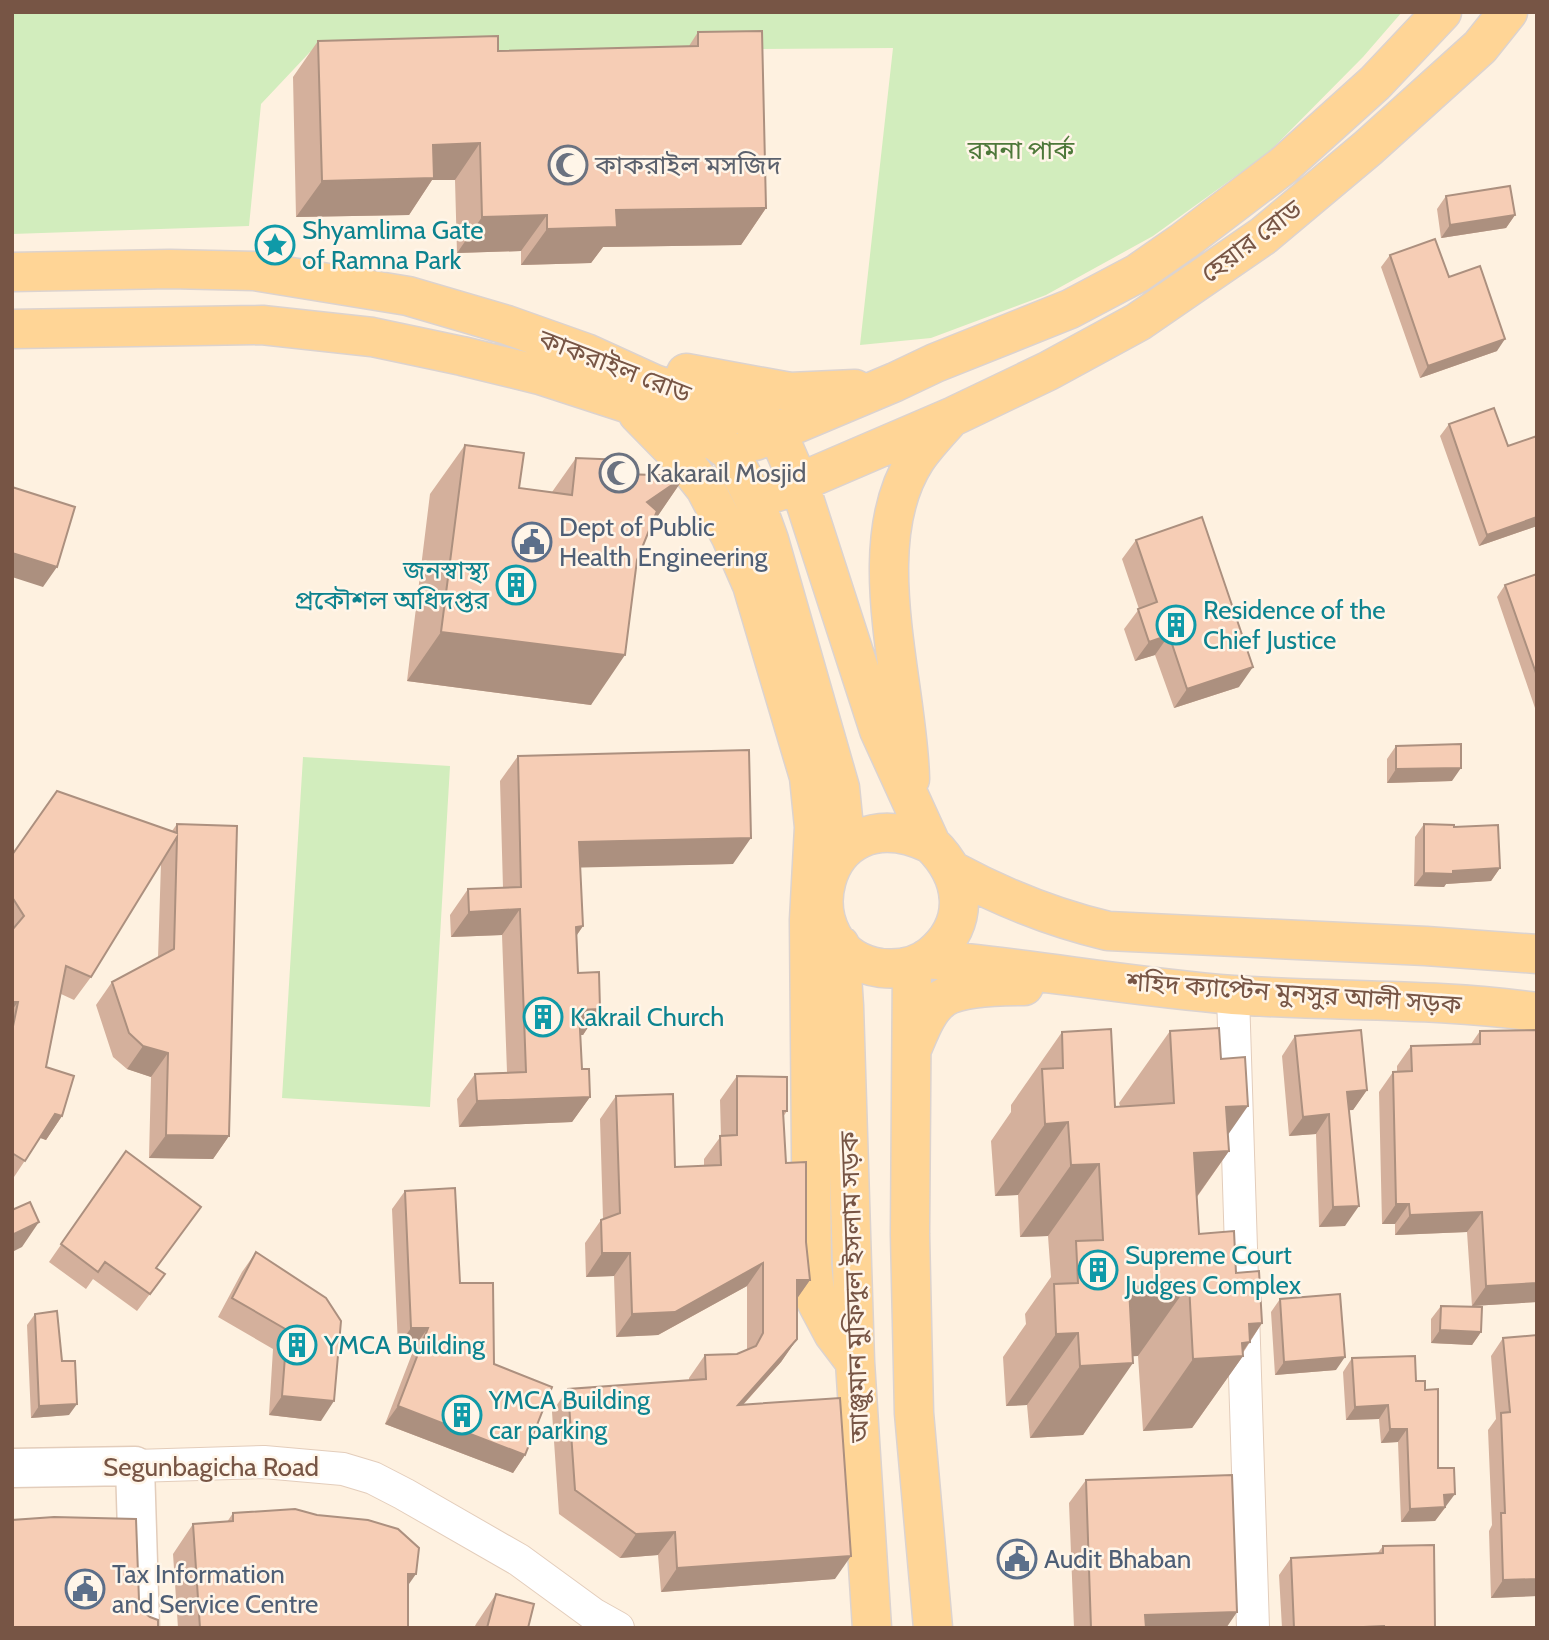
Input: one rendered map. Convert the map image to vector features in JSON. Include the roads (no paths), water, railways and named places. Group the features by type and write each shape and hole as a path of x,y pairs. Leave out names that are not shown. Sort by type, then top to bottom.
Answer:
{"main road":[{"path":"777,432 799,482 879,730 911,802 959,891 959,911 953,930 942,946 919,963 892,969 873,967 855,959 839,946 828,927 823,906 824,884 830,868 840,788 769,540 755,501 730,452 935,363 1070,309 1138,272 1184,242 1294,156 1376,83 1442,12"},
{"name":"হেয়ার রোড","path":"755,501 954,416 1048,371 1138,322 1263,236 1368,148 1480,47 1508,12"},
{"name":"কাকরাইল রোড","path":"12,272 170,269 254,271 408,296 506,325 586,353 654,384 764,422 777,432"},
{"name":"কাকরাইল রোড","path":"12,329 262,325 372,337 540,374 626,403 698,433 730,452"},
{"path":"586,353 790,392 862,389 895,382"},
{"path":"626,403 681,458 705,488 731,537 752,585 808,777 814,827 830,868"},
{"path":"911,802 909,743 892,624 888,566 895,513 904,485 915,461 954,416"},
{"path":"855,1362 833,1333 816,1301 812,1265 808,920 830,868 866,836 888,831 911,834 942,858"},
{"name":"শহিদ ক্যাপ্টেন মুনসুর আলী সড়ক","path":"942,858 994,894 1062,920 1108,931 1537,954"},
{"name":"আঞ্জুমান মুফিদুল ইসলাম সড়ক","path":"839,946 845,1033 855,1362 872,1628"},
{"path":"919,963 910,1053 910,1234 915,1413 933,1628"},
{"name":"শহিদ ক্যাপ্টেন মুনসুর আলী সড়ক","path":"919,963 1003,966 1233,995 1482,1005 1537,1012"},
{"path":"910,1053 931,1011 943,998 979,988 1021,986 1062,989 1106,981"}],"street":[{"path":"1233,995 1253,1628"},
{"name":"Segunbagicha Road","path":"12,1468 264,1462 343,1469 373,1478 519,1560 593,1614 618,1628"},
{"path":"135,1466 140,1628"}],"place":[{"name":"কাকরাইল মসজিদ","path":"568,165"},
{"name":"Shyamlima Gate of Ramna Park","path":"275,245"},
{"name":"Kakarail Mosjid","path":"619,473"},
{"name":"Dept of Public Health Engineering","path":"532,542"},
{"name":"জনস্বাস্থ্য প্রকৌশল অধিদপ্তর","path":"516,585"},
{"name":"Residence of the Chief Justice","path":"1176,625"},
{"name":"Kakrail Church","path":"543,1017"},
{"name":"Supreme Court Judges Complex","path":"1098,1270"},
{"name":"YMCA Building","path":"297,1345"},
{"name":"YMCA Building car parking","path":"462,1415"},
{"name":"Audit Bhaban","path":"1017,1559"},
{"name":"Tax Information and Service Centre","path":"85,1589"}],"park label":[{"name":"রমনা পার্ক","path":"1021,150"}]}
